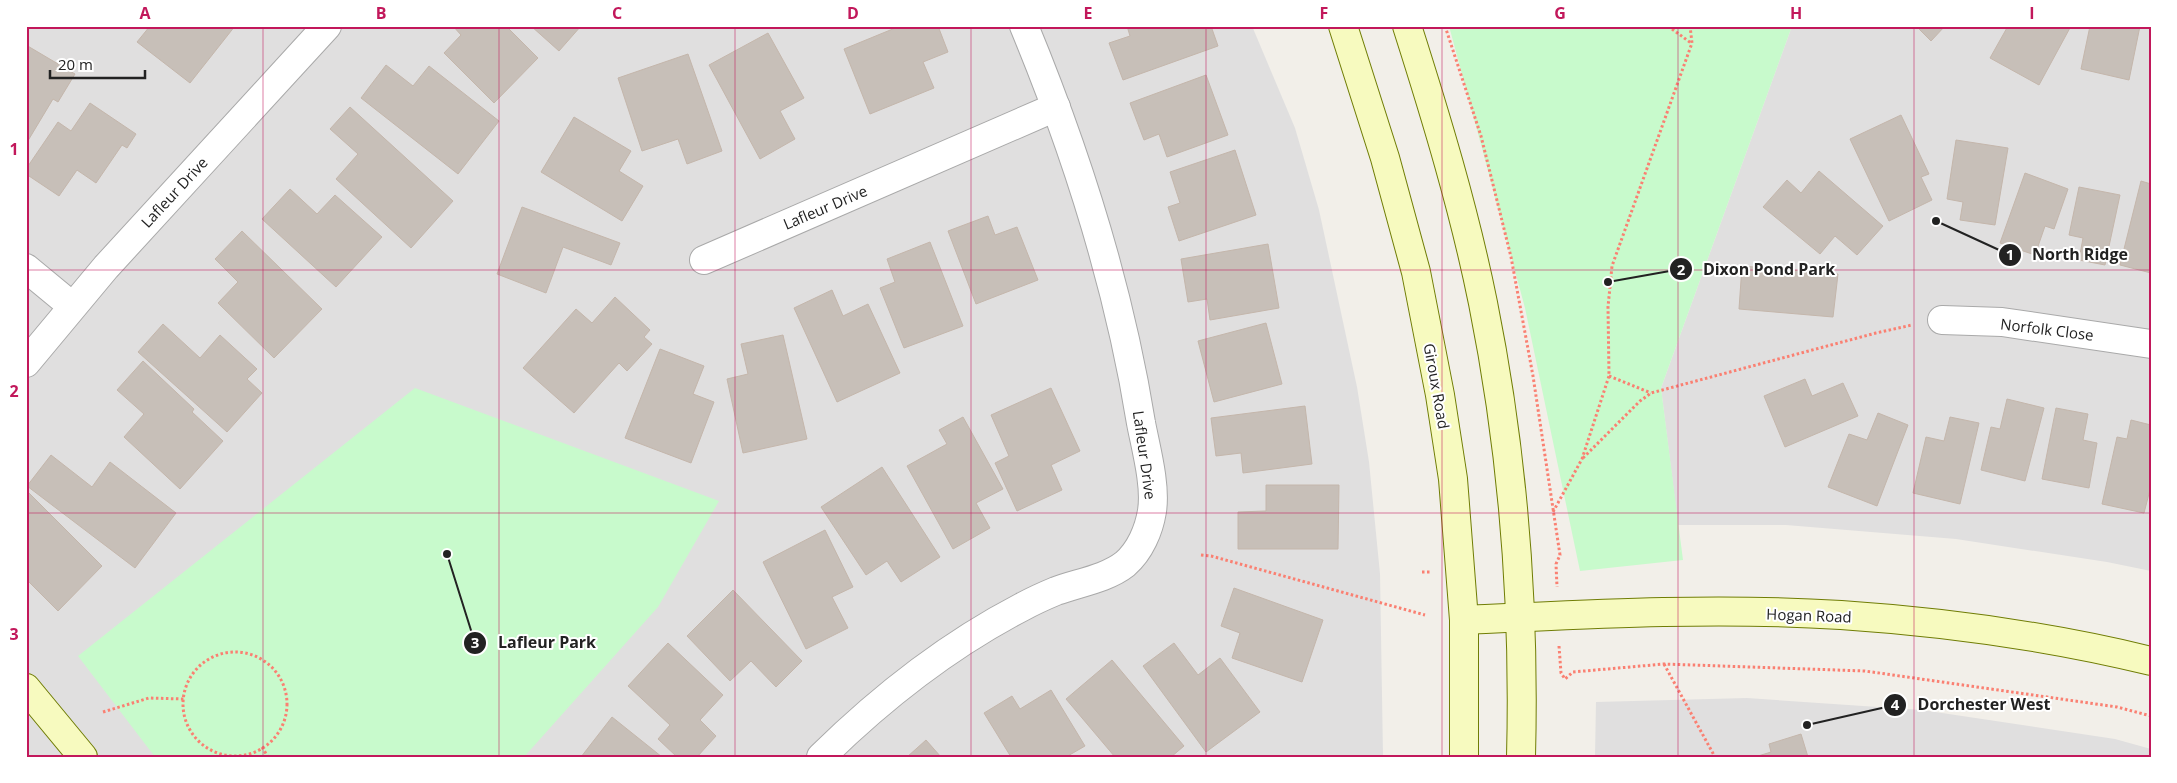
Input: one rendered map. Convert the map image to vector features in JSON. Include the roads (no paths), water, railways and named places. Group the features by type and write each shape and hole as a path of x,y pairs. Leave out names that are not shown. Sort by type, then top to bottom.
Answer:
{"main road":[{"name":"Giroux Road","path":"1343,26 1385,158 1416,272 1440,395 1453,479 1464,620 1464,757"},
{"path":"1407,26 1428,93 1482,301 1496,373 1508,466 1522,617 1521,757"},
{"name":"Hogan Road","path":"1464,620 1715,612 1840,615 1990,630 2084,646 2151,661"},
{"path":"26,688 82,757"}],"street":[{"name":"Lafleur Drive","path":"26,363 72,306 327,26"},
{"name":"Lafleur Drive","path":"821,757 876,706 913,676 960,643 1055,591 1115,570 1135,553 1146,533 1152,509 1152,494 1137,394 1125,336 1091,207 1056,107 1024,26"},
{"name":"Lafleur Drive","path":"704,260 1056,107"},
{"path":"26,268 72,306"},
{"name":"Norfolk Close","path":"1942,320 2002,322 2151,344"}],"place":[{"name":"North Ridge","path":"1936,221"},
{"name":"Dixon Pond Park","path":"1608,282"},
{"name":"Lafleur Park","path":"447,554"},
{"name":"Dorchester West","path":"1807,725"}]}
